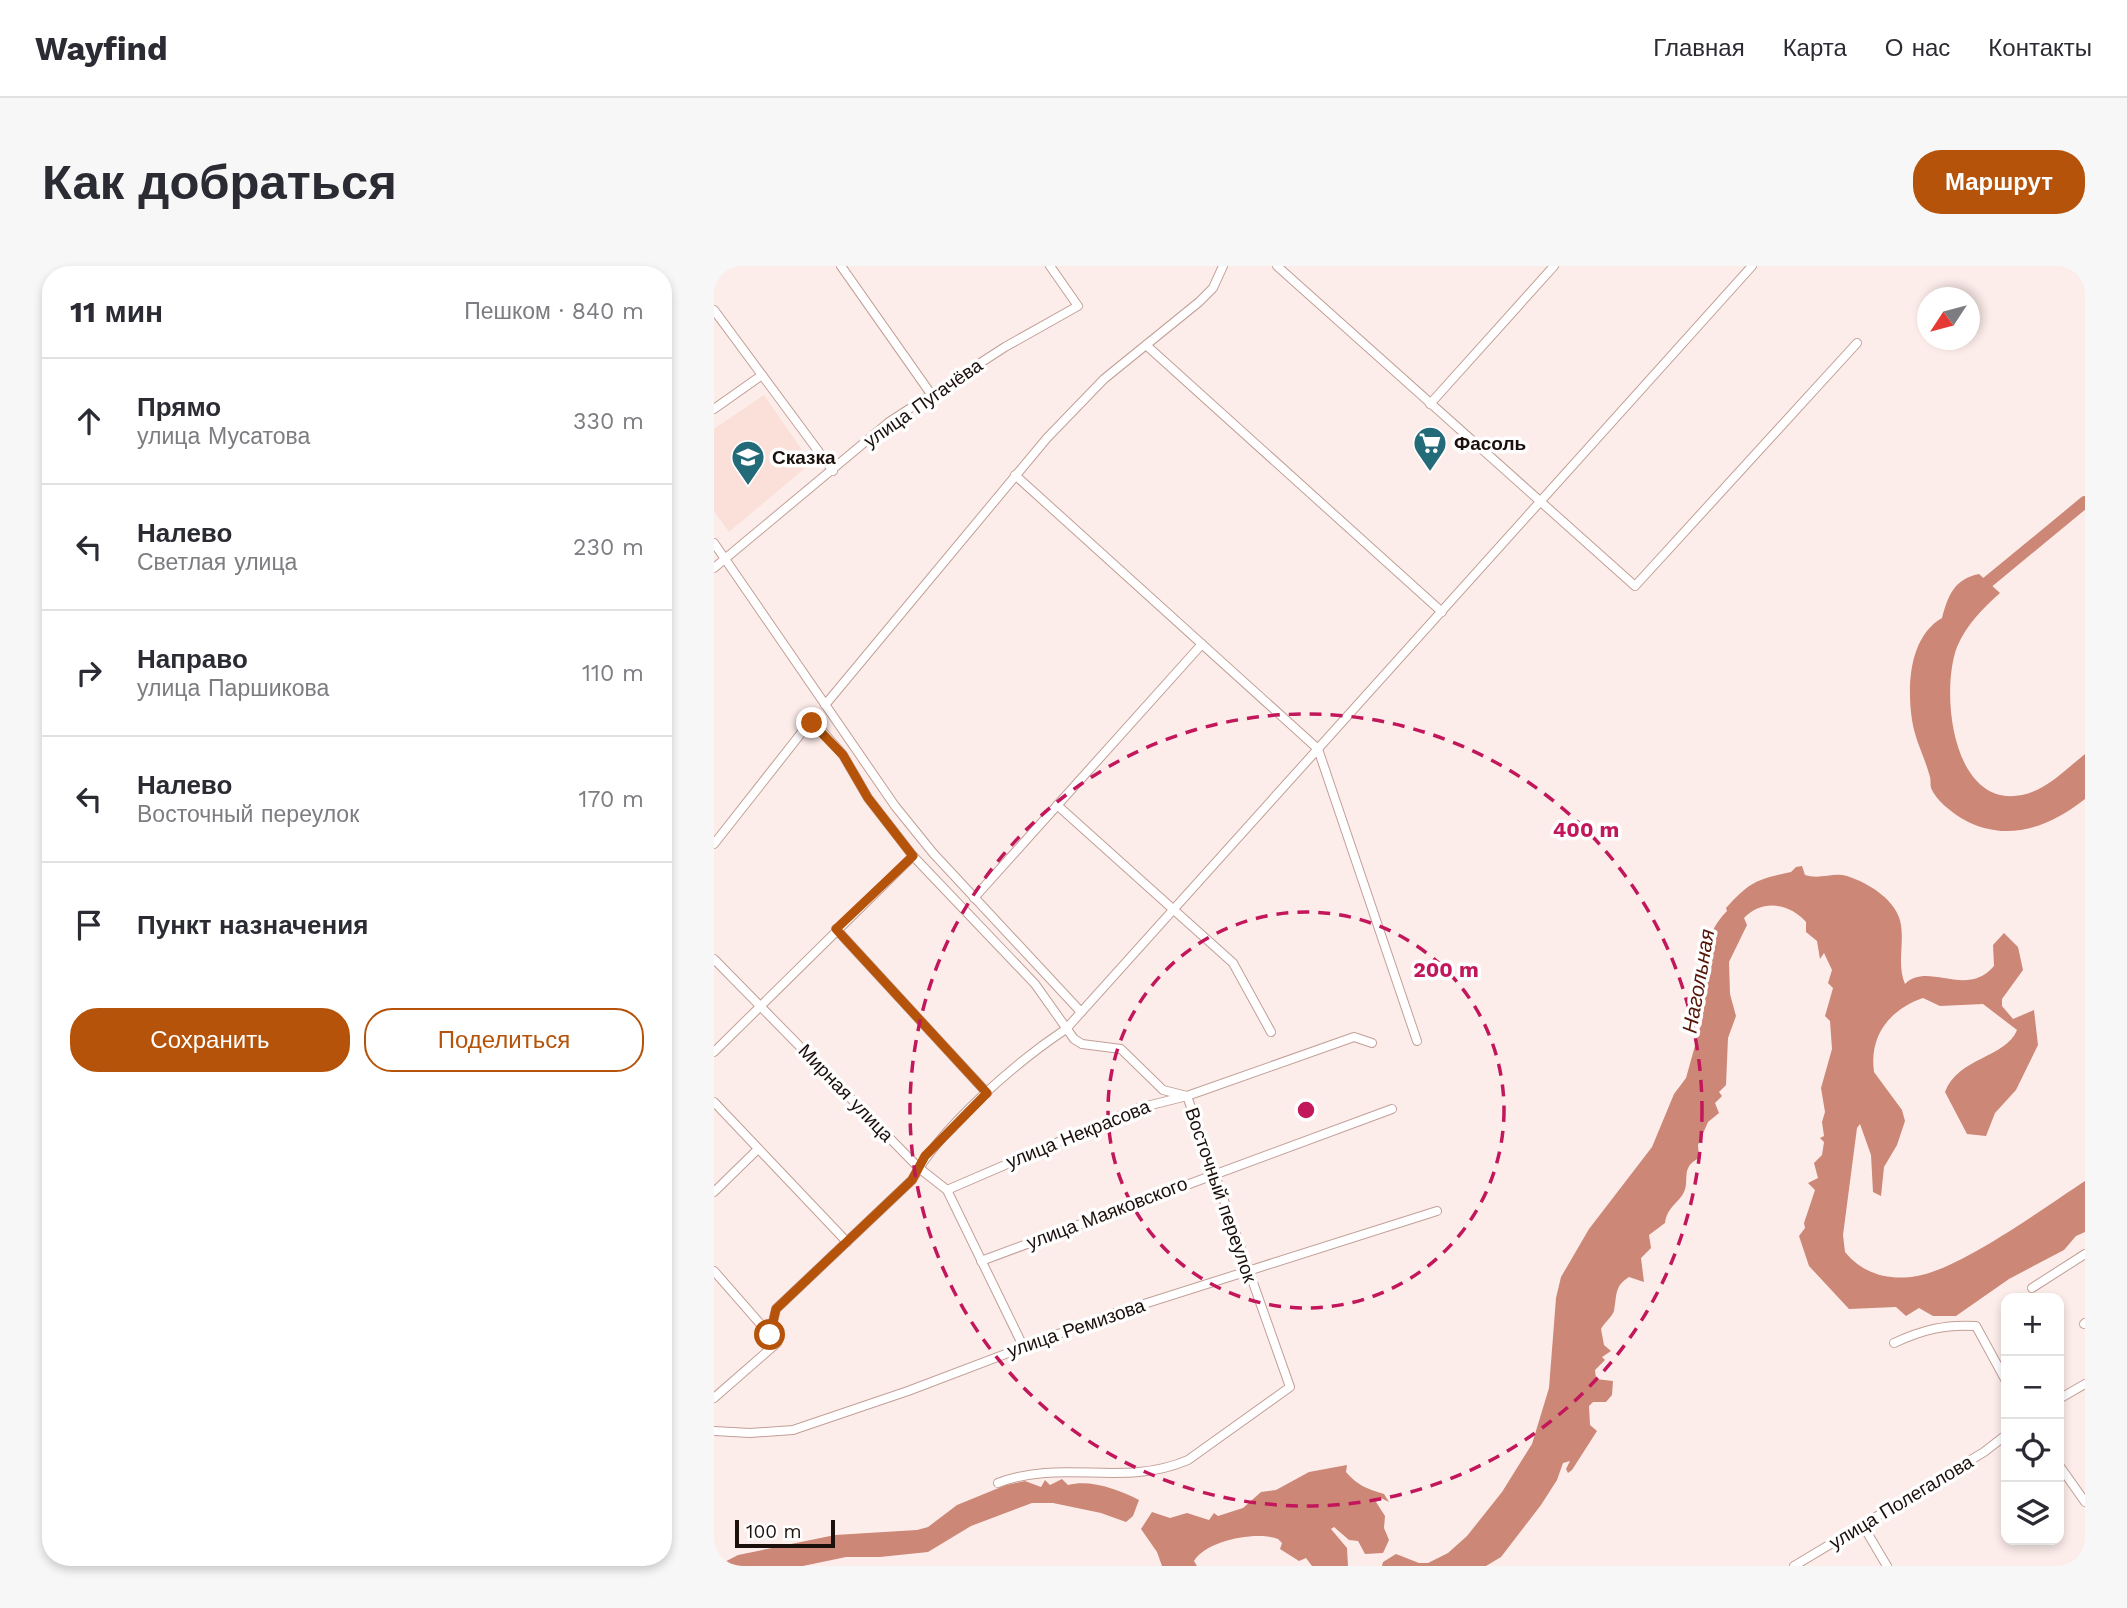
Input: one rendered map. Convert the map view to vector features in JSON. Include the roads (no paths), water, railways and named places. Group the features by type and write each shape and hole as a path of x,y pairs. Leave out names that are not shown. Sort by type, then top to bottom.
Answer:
{"street":[{"path":"841,266 931,394"},
{"name":"улица Пугачёва","path":"714,568 890,422 931,394 1078,306 1050,266"},
{"path":"825,705 1015,475 1104,379 1213,288 1223,266"},
{"path":"1277,266 1635,586 1857,343"},
{"path":"1430,404 1554,266"},
{"path":"770,1335 776,1309 912,1180 925,1156 987,1093 1066,1029 1542,503 1752,266"},
{"path":"714,310 834,471"},
{"path":"1146,345 1442,612"},
{"path":"714,409 762,375"},
{"path":"1015,475 1318,749 1417,1041"},
{"path":"714,543 895,806 933,853 1081,1012"},
{"path":"974,898 1202,644"},
{"name":"Восточный переулок","path":"714,844 806,727 812,723 843,755 868,798 913,856 1035,984 1066,1029 1082,1044 1121,1049 1163,1090 1187,1096 1290,1387 1286,1393 1188,1460 1174,1466 1131,1475 1044,1471 998,1483"},
{"path":"1057,805 1233,963 1271,1032"},
{"path":"714,1052 913,856"},
{"path":"836,929 987,1093"},
{"name":"Мирная улица","path":"714,959 919,1168 947,1190 1023,1346"},
{"name":"улица Некрасова","path":"947,1190 1135,1109 1187,1096 1354,1037 1372,1043"},
{"path":"714,1102 847,1242"},
{"name":"улица Маяковского","path":"981,1261 1215,1172 1392,1109"},
{"path":"714,1192 758,1149"},
{"name":"улица Ремизова","path":"714,1431 753,1433 793,1430 908,1391 1023,1346 1437,1211"},
{"path":"2032,1287 2085,1254"},
{"path":"714,1271 777,1343 714,1398"},
{"path":"1894,1343 1919,1331 1952,1324 1976,1326 2001,1372"},
{"path":"2064,1396 2085,1384"},
{"name":"улица Полегалова","path":"1794,1566 1984,1452 2001,1439"},
{"path":"2064,1472 2085,1502"},
{"path":"1862,1524 1887,1566"}],"waterway":[{"name":"Нагольная","path":"1977,591 2085,502"}],"place":[{"name":"Фасоль","path":"1430,473"},
{"name":"Сказка","path":"748,487"}]}
